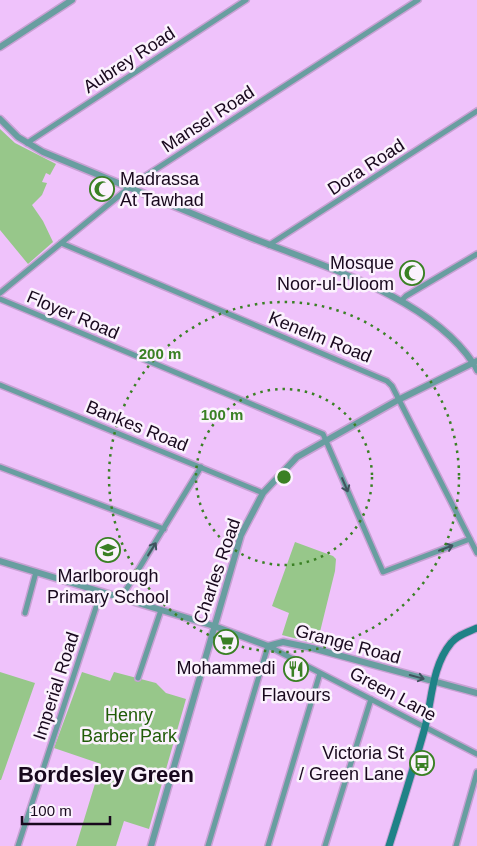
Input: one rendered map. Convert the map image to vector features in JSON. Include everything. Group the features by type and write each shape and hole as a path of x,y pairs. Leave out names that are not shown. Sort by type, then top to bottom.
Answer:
{"main road":[{"path":"389,846 425,729 434,681 450,643 457,637 477,628"}],"street":[{"path":"0,47 72,0"},
{"name":"Aubrey Road","path":"27,144 246,0"},
{"name":"Mansel Road","path":"0,293 129,188 418,0"},
{"name":"Dora Road","path":"269,245 477,112"},
{"path":"0,119 27,144 401,301 436,325 475,362 477,371"},
{"name":"Kenelm Road","path":"62,243 381,377 392,386 477,553"},
{"path":"401,301 406,296 477,254"},
{"name":"Floyer Road","path":"0,299 323,434 326,440"},
{"name":"Charles Road","path":"151,846 241,535 263,493 297,456 398,400 475,362"},
{"name":"Bankes Road","path":"0,385 263,493"},
{"path":"326,440 383,572 470,539"},
{"path":"0,467 164,529"},
{"path":"121,598 201,467"},
{"path":"0,562 214,626"},
{"path":"25,613 36,572"},
{"name":"Imperial Road","path":"18,846 101,592"},
{"path":"138,678 161,610"},
{"name":"Grange Road","path":"214,626 268,646 283,642 477,693"},
{"path":"208,846 268,646"},
{"name":"Green Lane","path":"268,646 425,729 477,754"},
{"path":"268,846 320,672"},
{"path":"325,846 371,699"},
{"path":"456,846 477,772"}],"green space":[{"path":"0,129 15,143 56,164 50,175 46,173 42,182 47,183 42,195 32,205 43,221 53,242 28,264 0,230"},
{"path":"295,542 333,556 336,559 335,571 317,644 282,635 289,613 272,606"},
{"path":"0,672 35,683 1,780 0,780"},
{"name":"Henry Barber Park","path":"82,672 110,681 114,672 156,683 166,693 186,699 149,829 124,821 116,846 76,846 101,764 54,748"}],"place":[{"name":"Madrassa At Tawhad","path":"102,189"},
{"name":"Mosque Noor-ul-Uloom","path":"412,273"},
{"name":"Marlborough Primary School","path":"108,550"},
{"name":"Mohammedi","path":"226,642"},
{"name":"Flavours","path":"296,669"},
{"name":"Victoria St / Green Lane","path":"422,763"}],"district":[{"name":"Bordesley Green","path":"106,774"}]}
